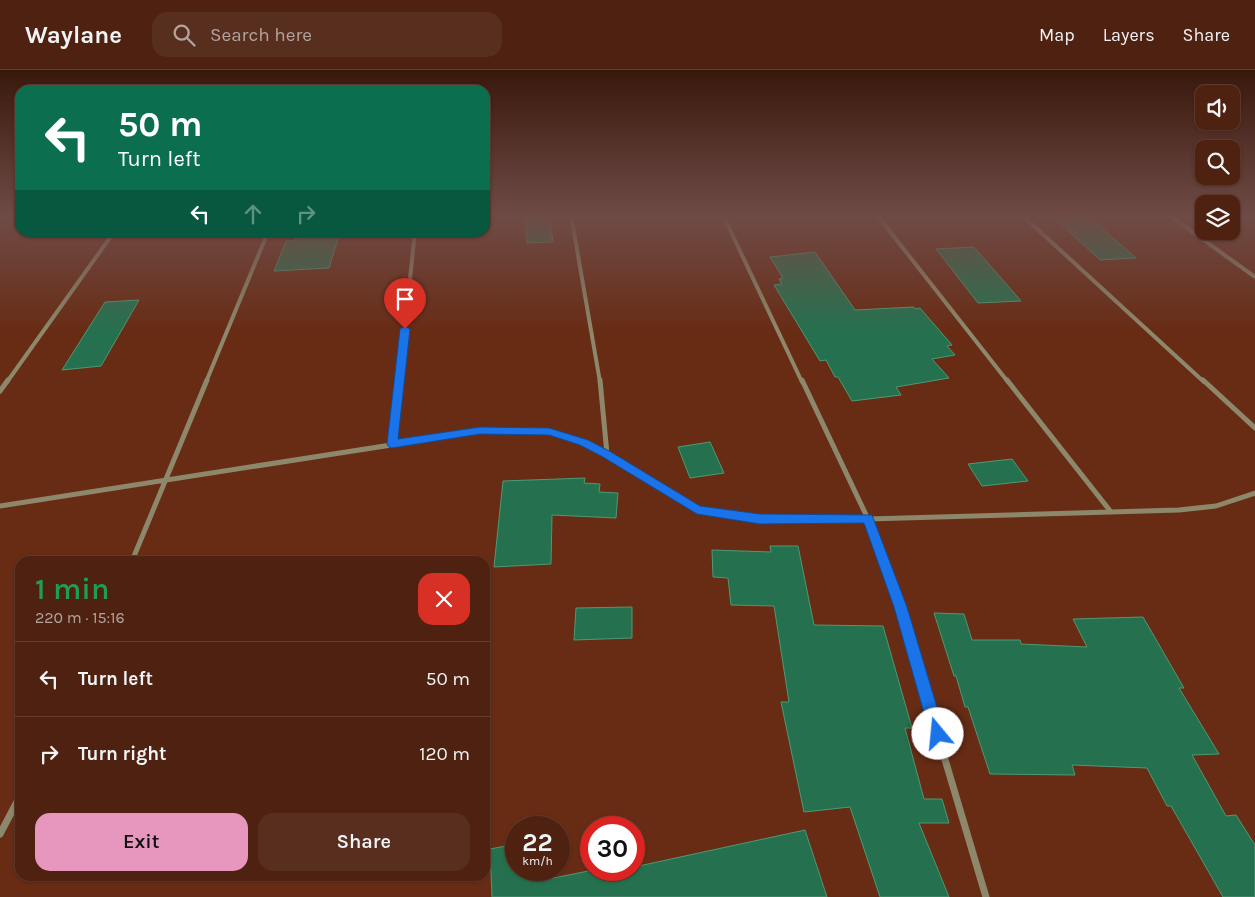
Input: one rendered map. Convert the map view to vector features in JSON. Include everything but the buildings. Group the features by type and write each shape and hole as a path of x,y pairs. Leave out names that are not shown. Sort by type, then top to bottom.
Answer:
{"street":[{"path":"0,391 99,254"},
{"path":"134,556 259,254"},
{"path":"392,444 413,254"},
{"path":"578,254 602,391 607,454"},
{"path":"741,254 868,519 900,607 986,897"},
{"path":"907,254 1111,512"},
{"path":"1064,254 1255,428"},
{"path":"1223,254 1255,277"},
{"path":"0,506 480,431 526,430 549,432 584,442 607,454 697,510 760,519 868,519 1179,510 1216,506 1255,493"},
{"path":"0,834 15,806"}],"route":[{"path":"405,329 392,444 480,431 518,430 549,432 584,442 607,454 697,510 760,519 868,519 900,607 938,734"}]}
